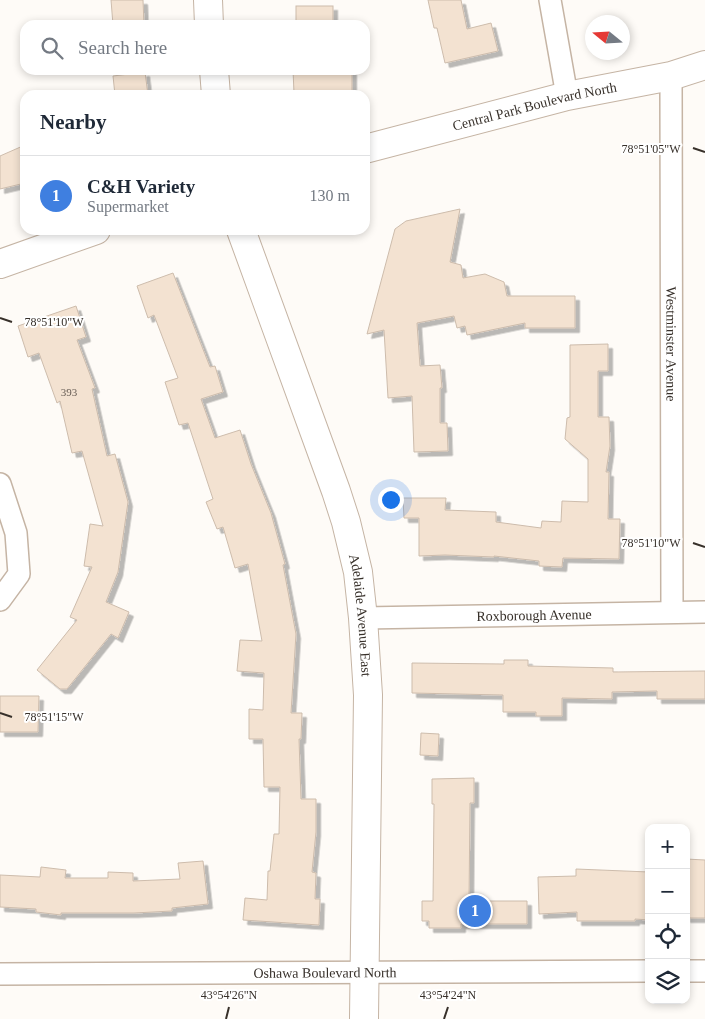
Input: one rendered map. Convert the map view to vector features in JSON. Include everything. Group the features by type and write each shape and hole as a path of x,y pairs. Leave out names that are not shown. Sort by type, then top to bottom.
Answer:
{"main road":[{"path":"208,0 209,20"},
{"name":"Central Park Boulevard North","path":"370,148 567,96 671,76 705,65"},
{"path":"214,75 216,90"},
{"path":"0,264 82,235"},
{"name":"Adelaide Avenue East","path":"243,235 346,522 358,572 364,618 368,695 364,1019"}],"street":[{"path":"550,0 567,96"},
{"name":"Westminster Avenue","path":"671,76 672,612"},
{"path":"0,484 16,533 19,574 0,600"},
{"name":"Roxborough Avenue","path":"364,618 705,612"},
{"name":"Oshawa Boulevard North","path":"0,974 645,971"},
{"path":"690,971 705,971"}],"building":[{"path":"111,0 143,0 144,20 113,20"},
{"path":"428,0 461,0 467,29 491,23 498,51 445,63 437,28 434,28"},
{"path":"296,6 333,6 333,20 296,20"},
{"path":"145,75 147,90 114,90 113,76"},
{"path":"293,75 352,75 352,90 294,90"},
{"path":"20,147 20,184 0,189 0,156"},
{"path":"460,209 450,262 461,265 463,278 485,274 504,282 507,296 575,296 575,328 525,328 525,323 467,335 465,326 457,328 454,316 417,323 420,366 440,365 442,388 440,388 440,423 447,423 448,451 414,452 412,396 388,398 384,330 367,334 395,229 406,221"},
{"path":"173,273 210,367 215,366 223,392 201,399 215,438 240,430 251,464 271,513 285,564 283,565 296,634 291,713 302,713 301,739 299,739 301,799 316,799 316,832 312,872 316,873 315,899 320,899 319,925 243,920 245,898 267,900 268,871 270,871 274,834 279,834 280,787 264,787 263,739 249,739 249,709 263,710 264,673 237,671 240,640 262,641 248,564 235,568 223,527 217,529 206,502 213,499 188,423 179,425 165,382 178,378 154,315 148,318 137,286"},
{"path":"76,306 86,337 77,340 95,388 92,389 107,456 115,454 128,502 118,572 106,602 129,612 118,638 111,634 67,689 60,689 37,670 77,620 70,617 92,567 84,566 90,524 103,526 82,451 72,453 60,401 57,403 39,353 28,357 18,326"},
{"path":"608,344 608,371 598,371 598,417 609,417 610,446 606,472 609,472 608,519 620,519 619,559 563,558 562,567 539,566 539,561 494,556 419,556 419,518 404,518 403,498 446,498 445,510 496,512 496,522 541,528 542,521 561,522 562,501 588,502 588,459 565,439 567,418 570,417 570,345"},
{"path":"504,660 528,660 528,666 613,668 613,672 705,671 705,699 657,699 657,691 612,692 612,699 562,698 562,716 536,716 536,712 503,712 503,695 412,693 412,663 504,664"},
{"path":"0,696 39,696 38,732 0,732"},
{"path":"421,733 439,734 438,756 420,755"},
{"path":"474,778 474,803 470,803 469,901 527,901 527,924 461,924 461,928 429,928 429,921 422,921 422,901 433,901 434,804 432,804 432,779"},
{"path":"690,859 705,860 705,918 690,918"},
{"path":"203,861 208,904 172,908 172,911 61,913 61,915 36,912 36,909 0,907 0,875 40,877 41,867 66,870 65,878 108,878 108,872 133,873 133,881 180,879 178,863"},
{"path":"576,869 645,872 645,920 577,921 577,912 539,914 538,877 576,876"}],"place":[{"name":"C&H Variety","path":"475,911"}]}
